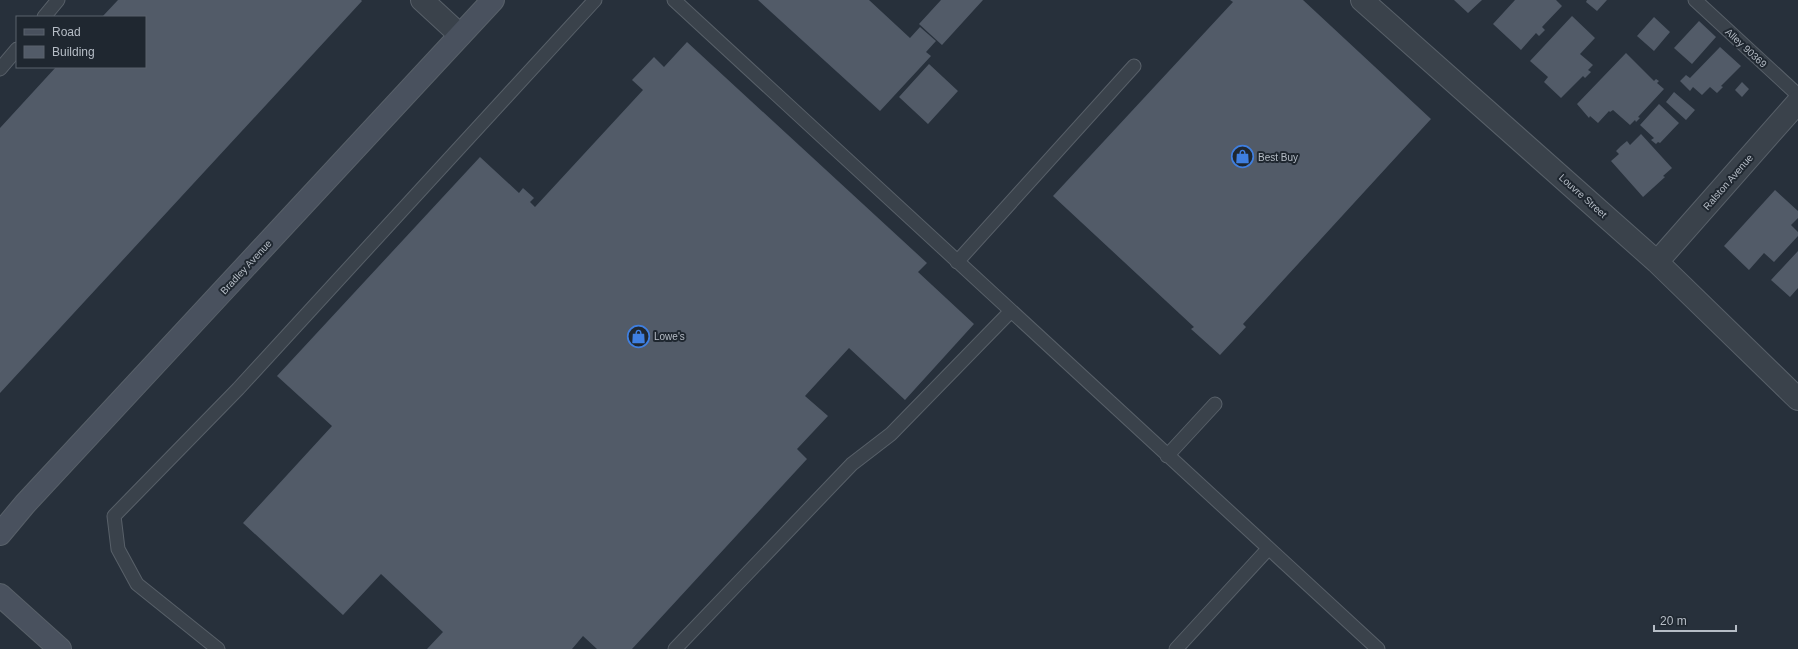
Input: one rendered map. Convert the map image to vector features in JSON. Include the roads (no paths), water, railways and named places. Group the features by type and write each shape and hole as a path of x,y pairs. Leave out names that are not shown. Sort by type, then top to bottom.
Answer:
{"street":[{"path":"422,0 460,35"},
{"name":"Bradley Avenue","path":"0,534 36,492 493,0"},
{"name":"Louvre Street","path":"1362,0 1657,262 1798,398"},
{"name":"Ralston Avenue","path":"1657,262 1798,102"},
{"path":"0,595 60,649"}],"lane":[{"path":"45,16 58,0"},
{"path":"218,649 137,584 118,549 114,516 238,389 595,0"},
{"path":"674,0 1378,649"},
{"name":"Alley 90369","path":"1695,0 1798,95"},
{"path":"0,69 16,50"},
{"path":"957,262 1134,66"},
{"path":"675,649 852,464 891,434 1011,311"},
{"path":"1167,456 1215,404"},
{"path":"1176,649 1268,549"}],"place":[{"name":"Best Buy","path":"1242,157"},
{"name":"Lowe's","path":"639,336"}]}
